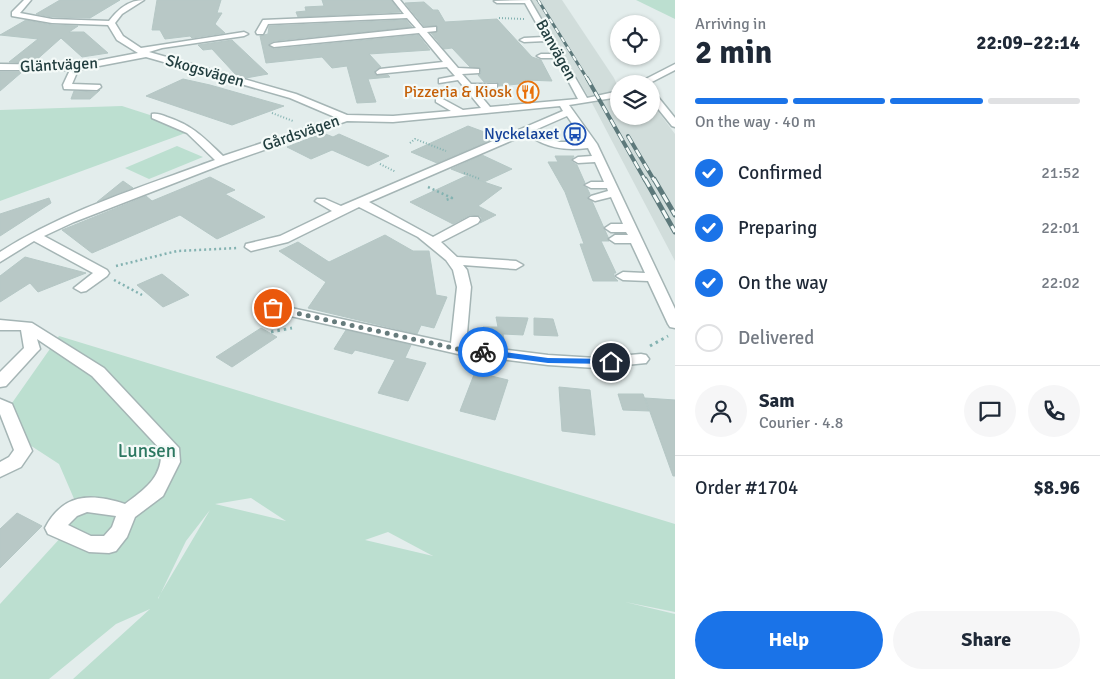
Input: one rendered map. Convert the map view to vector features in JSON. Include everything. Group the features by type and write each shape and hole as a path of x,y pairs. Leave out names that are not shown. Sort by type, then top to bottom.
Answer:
{"street":[{"path":"28,0 14,14 52,21 111,23 119,12 141,0"},
{"path":"396,0 412,15 420,30 487,109"},
{"path":"497,1 527,0"},
{"name":"Banvägen","path":"527,0 536,21 550,39 559,56 562,67 584,100"},
{"path":"260,32 266,22 412,15"},
{"name":"Skogsvägen","path":"111,23 112,29 127,44 143,53 293,96 346,118"},
{"path":"407,27 420,30"},
{"path":"274,45 433,29"},
{"path":"410,35 420,30"},
{"name":"Gläntvägen","path":"0,68 11,70 75,68 143,53 162,46 244,34"},
{"path":"524,40 550,39"},
{"path":"440,54 452,54"},
{"path":"540,56 559,56"},
{"path":"11,70 20,58"},
{"path":"659,75 675,67"},
{"path":"75,68 73,78 67,85 70,89 97,87 94,89"},
{"path":"442,80 454,70"},
{"path":"380,72 476,71"},
{"path":"469,87 494,86"},
{"name":"Gårdsvägen","path":"0,258 34,236 70,219 312,128 346,118 393,118 562,103 610,96"},
{"path":"439,100 460,112"},
{"path":"562,103 592,144 675,324"},
{"path":"660,105 675,124"},
{"path":"251,247 284,239 359,202 569,112"},
{"path":"155,116 191,131 223,162"},
{"path":"294,121 312,128"},
{"path":"529,130 543,142 576,147 592,144"},
{"path":"578,160 598,159"},
{"path":"436,169 455,176"},
{"path":"591,185 612,189"},
{"path":"595,198 612,189"},
{"path":"321,201 342,211"},
{"path":"359,202 432,242 448,253 460,267 464,285 458,349"},
{"path":"432,242 474,220"},
{"path":"613,233 633,233"},
{"path":"34,236 102,273 81,288"},
{"path":"455,261 516,264"},
{"path":"623,276 653,277"},
{"path":"273,308 458,349 548,360 596,363 641,359"},
{"path":"0,326 27,326 98,372 170,448 171,462 156,491 127,512"},
{"path":"0,382 32,349 27,326"},
{"path":"0,470 15,462 22,451 2,410"}],"path":[{"path":"499,18 536,21"},
{"path":"272,113 294,121"},
{"path":"410,143 415,139 447,151 445,157"},
{"path":"455,176 468,173 480,179"},
{"path":"421,189 427,186 452,198 446,200"},
{"path":"102,273 120,264 177,250 251,247"},
{"path":"102,273 142,295"},
{"path":"641,359 642,350 675,333"}],"shaded area":[{"path":"531,0 562,0 612,75 610,75 610,93 588,96"},
{"path":"610,100 610,125 660,125 660,114 675,134 675,261 592,103"}],"green space":[{"path":"636,0 675,0 675,19"},
{"path":"122,106 178,124 191,131 0,201 0,110"},
{"path":"177,146 203,157 149,179 125,168"},
{"name":"Lunsen","path":"59,336 675,524 675,612 625,602 675,614 675,679 73,679 150,609 116,624 49,679 0,679 0,604 63,535 75,501 59,464 19,438 12,403","holes":["251,498 286,521 215,504","210,510 161,594 186,541","388,532 433,556 365,540"]}],"building":[{"path":"60,0 120,0 90,18 52,17 36,14"},
{"path":"157,0 221,0 217,13 222,13 215,24 225,33 192,38 190,36 165,39 160,30 152,30"},
{"path":"322,0 391,0 400,12 298,17 296,12 306,11 305,7 324,6"},
{"path":"424,2 433,10 438,10 445,22 497,19 532,57 541,60 552,81 525,80 528,83 499,86 497,82 484,82 478,75 481,73 480,68 470,67 452,48 444,49 431,33 437,32 437,26 424,26 405,3"},
{"path":"26,20 52,25 78,26 69,32 84,32 108,53 82,57 61,38 33,63 9,62 38,39 0,35"},
{"path":"406,20 412,27 274,41 268,44 274,49 418,35 430,50 369,54 381,67 375,70 375,75 388,75 390,77 368,79 376,102 357,103 347,66 332,68 322,57 266,63 260,36 268,34 269,26"},
{"path":"232,40 268,74 246,78 236,75 212,49 203,50 198,45"},
{"path":"0,72 22,72 0,91"},
{"path":"183,79 284,106 232,125 146,96"},
{"path":"100,90 90,99 71,99 74,91 97,92"},
{"path":"468,126 498,137 437,163 411,152"},
{"path":"323,133 333,137 339,134 389,156 368,166 332,150 311,159 287,147"},
{"path":"482,155 512,169 484,182 451,169"},
{"path":"555,156 574,156 571,161 577,165 585,183 583,186 587,188 590,194 587,198 592,201 608,237 609,241 601,241 616,273 614,273 614,277 618,281 593,281 580,244 584,244 565,192 548,162 558,162"},
{"path":"466,176 502,188 478,206 496,215 480,223 482,219 480,216 470,215 453,224 410,202"},
{"path":"210,177 235,190 225,194 265,217 217,239 180,215 92,253 62,230 146,196 152,201"},
{"path":"123,181 133,188 97,202"},
{"path":"49,198 51,203 0,236 0,214"},
{"path":"385,235 413,251 429,251 436,295 447,297 434,328 421,325 417,334 308,308 326,282 279,251 298,242 329,262"},
{"path":"25,257 86,273 38,292 30,283 0,302 0,276"},
{"path":"162,274 189,295 163,307 137,285"},
{"path":"496,317 528,318 523,335 503,334 505,346 486,345 483,327 498,327"},
{"path":"534,318 553,319 558,336 534,335"},
{"path":"261,328 277,337 232,367 216,357"},
{"path":"346,330 411,345 405,358 426,363 408,401 378,393 395,360 355,350 352,354 334,349"},
{"path":"475,372 508,380 495,420 460,411"},
{"path":"559,387 590,390 595,435 562,431"},
{"path":"618,394 643,394 649,411 623,410"},
{"path":"645,398 675,400 675,476 673,476"},
{"path":"17,513 42,526 0,568 0,529"}],"railway":[{"path":"538,0 588,80"},
{"path":"587,78 645,180"},
{"path":"628,136 654,180"},
{"path":"645,179 675,232"},
{"path":"654,179 675,215"}],"way so far":[{"path":"273,308 458,349 483,352"}],"place":[{"name":"Pizzeria & Kiosk","path":"528,92"},
{"name":"Nyckelaxet","path":"575,134"}],"route":[{"path":"483,352 548,360 611,362"}]}
